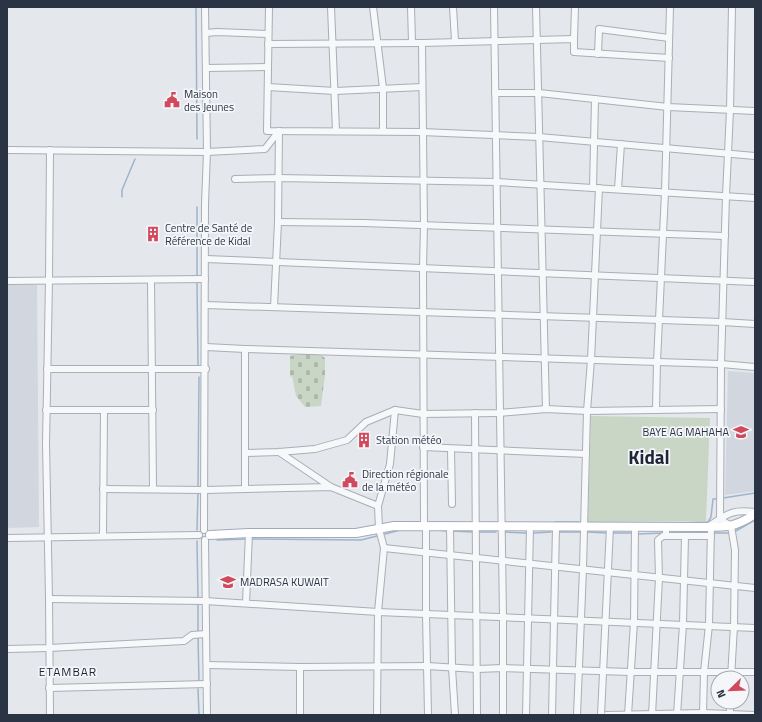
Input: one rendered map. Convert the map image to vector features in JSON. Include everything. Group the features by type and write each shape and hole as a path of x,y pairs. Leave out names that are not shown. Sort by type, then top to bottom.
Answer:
{"main road":[{"path":"206,535 249,533 356,533 394,526 635,527 666,531 731,526 740,523 755,513"}],"street":[{"path":"205,7 207,152 205,279 205,601 207,715"},
{"path":"269,7 267,131 383,131 539,137 728,155 755,156"},
{"path":"331,7 336,131"},
{"path":"374,7 383,88 383,131"},
{"path":"411,7 412,42"},
{"path":"454,7 455,41"},
{"path":"494,7 496,228 502,527 503,715"},
{"path":"536,7 546,409"},
{"path":"575,7 574,52 669,58"},
{"path":"656,410 668,107 670,7"},
{"path":"720,519 721,364 732,7"},
{"path":"598,54 599,29 669,38"},
{"path":"206,33 268,34"},
{"path":"268,44 574,40"},
{"path":"422,43 422,132 424,180 423,447 428,715"},
{"path":"206,68 267,67"},
{"path":"268,87 335,91 422,87"},
{"path":"495,93 538,93 668,107 755,111"},
{"path":"577,715 580,670 587,411 597,232 593,142 595,99"},
{"path":"7,150 207,152 265,149 280,131"},
{"path":"274,307 280,131"},
{"path":"618,189 621,144"},
{"path":"50,150 46,410 50,715"},
{"path":"235,179 278,178 496,182 755,198"},
{"path":"278,222 424,225 725,236"},
{"path":"206,259 755,282"},
{"path":"7,280 205,279"},
{"path":"151,280 153,489"},
{"path":"206,305 755,324"},
{"path":"206,347 721,364 755,367"},
{"path":"245,349 245,489"},
{"path":"47,369 206,369"},
{"path":"245,453 316,449 347,440 366,422 395,410 423,414 499,413 546,409 587,411 721,410"},
{"path":"46,410 153,410"},
{"path":"103,536 104,410"},
{"path":"377,715 378,612 384,548 380,529 378,506 390,464 395,410"},
{"path":"475,413 477,715"},
{"path":"423,447 586,454"},
{"path":"451,449 452,504"},
{"path":"280,452 331,487 378,506"},
{"path":"103,489 205,490 331,487"},
{"path":"703,714 704,672 709,625 711,536 708,527 734,512 741,511 755,513"},
{"path":"720,519 731,526 735,550 734,626 731,670"},
{"path":"450,527 452,668 455,715"},
{"path":"526,715 530,527"},
{"path":"552,715 556,527"},
{"path":"601,715 610,527"},
{"path":"628,715 634,622 635,527"},
{"path":"652,714 659,578 658,540 666,531 685,536 711,536"},
{"path":"246,603 249,533"},
{"path":"7,538 199,535 200,538 206,535"},
{"path":"678,714 683,624 685,536"},
{"path":"384,548 755,588"},
{"path":"49,599 205,601 378,612 755,628"},
{"path":"7,649 184,641 192,635 206,634"},
{"path":"207,665 300,667 427,666 477,669 503,668 710,673"},
{"path":"300,667 300,715"},
{"path":"49,688 207,684"},
{"path":"607,715 755,715"}],"shaded area":[{"path":"7,285 37,285 39,527 7,528"},
{"name":"BAYE AG MAHAHA","path":"728,371 755,373 755,491 725,495"}],"green space":[{"path":"311,352 318,353 325,358 325,375 321,406 305,407 296,396 292,376 290,377 290,356"},
{"path":"591,416 710,418 706,521 588,522"}],"waterway":[{"path":"196,7 197,139"},
{"path":"122,197 122,190 135,159"},
{"path":"197,207 197,277"},
{"path":"197,282 198,365"},
{"path":"198,488 199,377"},
{"path":"197,530 198,492"},
{"path":"723,498 755,493"},
{"path":"676,523 708,522 711,517 713,499 717,499"},
{"path":"734,532 755,520"},
{"path":"555,522 579,522"},
{"path":"385,534 400,530"},
{"path":"437,530 447,531"},
{"path":"452,531 473,532"},
{"path":"478,532 496,532"},
{"path":"504,532 526,533"},
{"path":"534,533 551,532"},
{"path":"560,532 581,532"},
{"path":"587,532 608,533"},
{"path":"685,533 709,532"},
{"path":"612,533 632,533"},
{"path":"637,534 663,533"},
{"path":"712,533 730,533"},
{"path":"252,539 361,540 377,536"},
{"path":"217,540 247,539"},
{"path":"197,541 198,599"},
{"path":"198,605 198,632"},
{"path":"198,636 199,683"},
{"path":"198,689 199,715"}],"place":[{"name":"Maison des Jeunes","path":"172,100"},
{"name":"Centre de Santé de Référence de Kidal","path":"153,234"},
{"name":"BAYE AG MAHAHA","path":"741,432"},
{"name":"Station météo","path":"364,440"},
{"name":"Direction régionale de la météo","path":"350,480"},
{"name":"MADRASA KUWAIT","path":"228,582"}],"district":[{"name":"Kidal","path":"649,456"},
{"name":"ETAMBAR","path":"68,671"}]}
